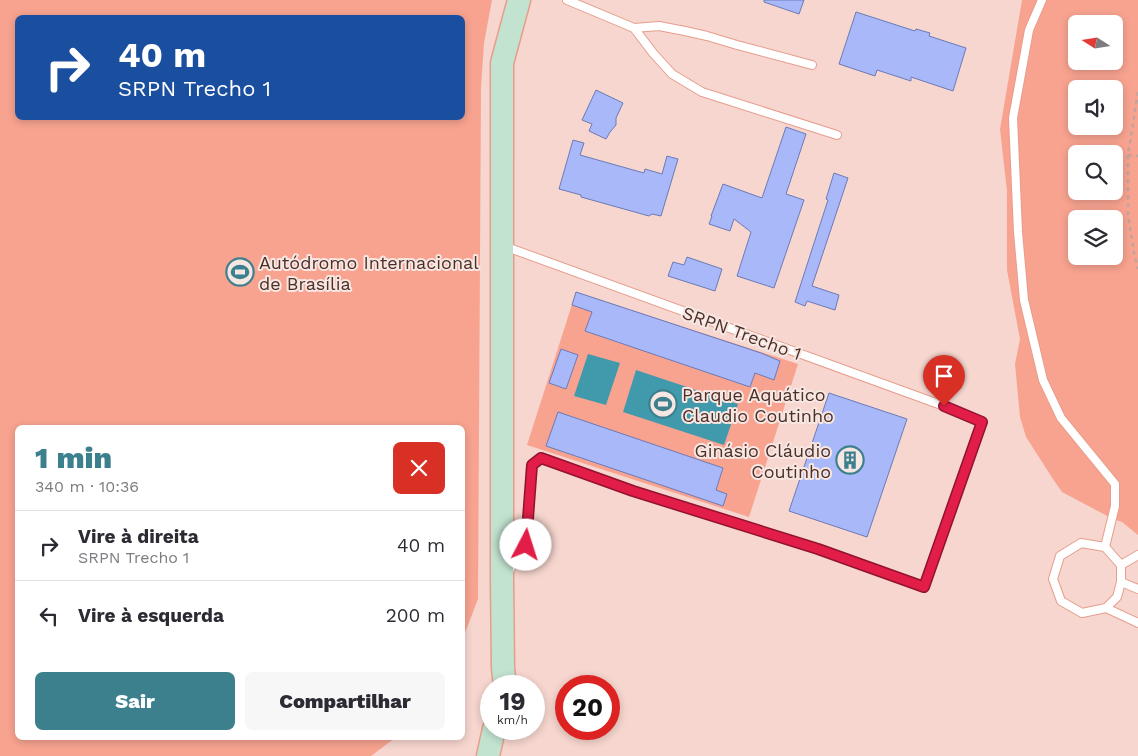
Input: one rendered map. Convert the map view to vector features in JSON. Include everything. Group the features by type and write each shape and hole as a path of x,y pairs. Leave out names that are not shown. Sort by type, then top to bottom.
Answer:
{"main road":[{"path":"503,675 502,64 519,0"},
{"path":"488,756 492,740"},
{"path":"504,756 506,740"}],"lane":[{"path":"567,0 634,28 659,26 693,32 812,65"},
{"path":"1042,0 1029,30 1013,118 1018,232 1024,300 1043,380 1061,418 1115,484 1115,506 1105,547"},
{"path":"634,28 672,74 702,92 837,135"},
{"name":"SRPN Trecho 1","path":"502,245 944,406 982,422 924,587 818,549 633,491 541,458 532,465 526,545 502,580"},
{"path":"1081,543 1105,547 1121,565 1121,582 1117,597 1106,608 1082,613 1061,601 1053,579 1060,556 1081,543"},
{"path":"1121,565 1138,555"},
{"path":"1121,582 1138,589"},
{"path":"1106,608 1138,623"}],"path":[{"path":"1138,92 1128,155 1128,214 1138,269"},
{"path":"1128,155 1138,156"},
{"path":"1134,253 1138,252"}],"shaded area":[{"name":"Autódromo Internacional de Brasília","path":"0,0 492,0 484,43 481,87 478,599 465,633 465,425 15,425 15,740 392,740 371,756 0,756"},
{"path":"1022,0 1138,0 1138,535 1122,522 1062,492 1026,437 1020,417 1015,364 1020,339 1007,270 1007,191 1000,129"},
{"name":"Parque Aquático Claudio Coutinho","path":"576,292 798,364 749,517 527,445"}],"water":[{"path":"588,354 620,363 606,405 574,396"},
{"path":"636,370 738,404 724,445 623,412"}],"building":[{"path":"764,0 804,0 799,14 764,2"},
{"path":"856,12 915,31 916,29 930,33 929,36 966,48 953,91 911,77 911,81 877,70 875,76 839,64"},
{"path":"596,90 623,103 616,118 616,125 606,139 589,131 592,124 582,120"},
{"path":"786,127 806,134 786,194 804,200 774,288 737,276 751,232 734,219 730,231 709,224 723,184 762,198"},
{"path":"573,140 584,143 580,155 644,173 645,169 662,174 667,156 678,159 661,216 652,214 649,216 559,189"},
{"path":"834,173 848,178 812,286 839,295 835,310 807,301 805,306 795,302 828,200 826,199"},
{"path":"687,257 722,269 715,291 668,276 673,262 684,265"},
{"path":"576,292 780,361 774,380 755,373 750,387 585,331 592,312 572,305"},
{"path":"561,349 578,355 566,389 549,383"},
{"name":"Ginásio Cláudio Coutinho","path":"829,393 907,419 867,537 789,511"},
{"path":"558,412 723,468 716,490 727,494 723,506 546,446"}],"place":[{"name":"Autódromo Internacional de Brasília","path":"240,272"},
{"name":"Parque Aquático Claudio Coutinho","path":"663,404"},
{"name":"Ginásio Cláudio Coutinho","path":"850,460"}],"route":[{"path":"526,545 532,465 541,458 633,491 818,549 924,587 982,422 944,406"}]}
